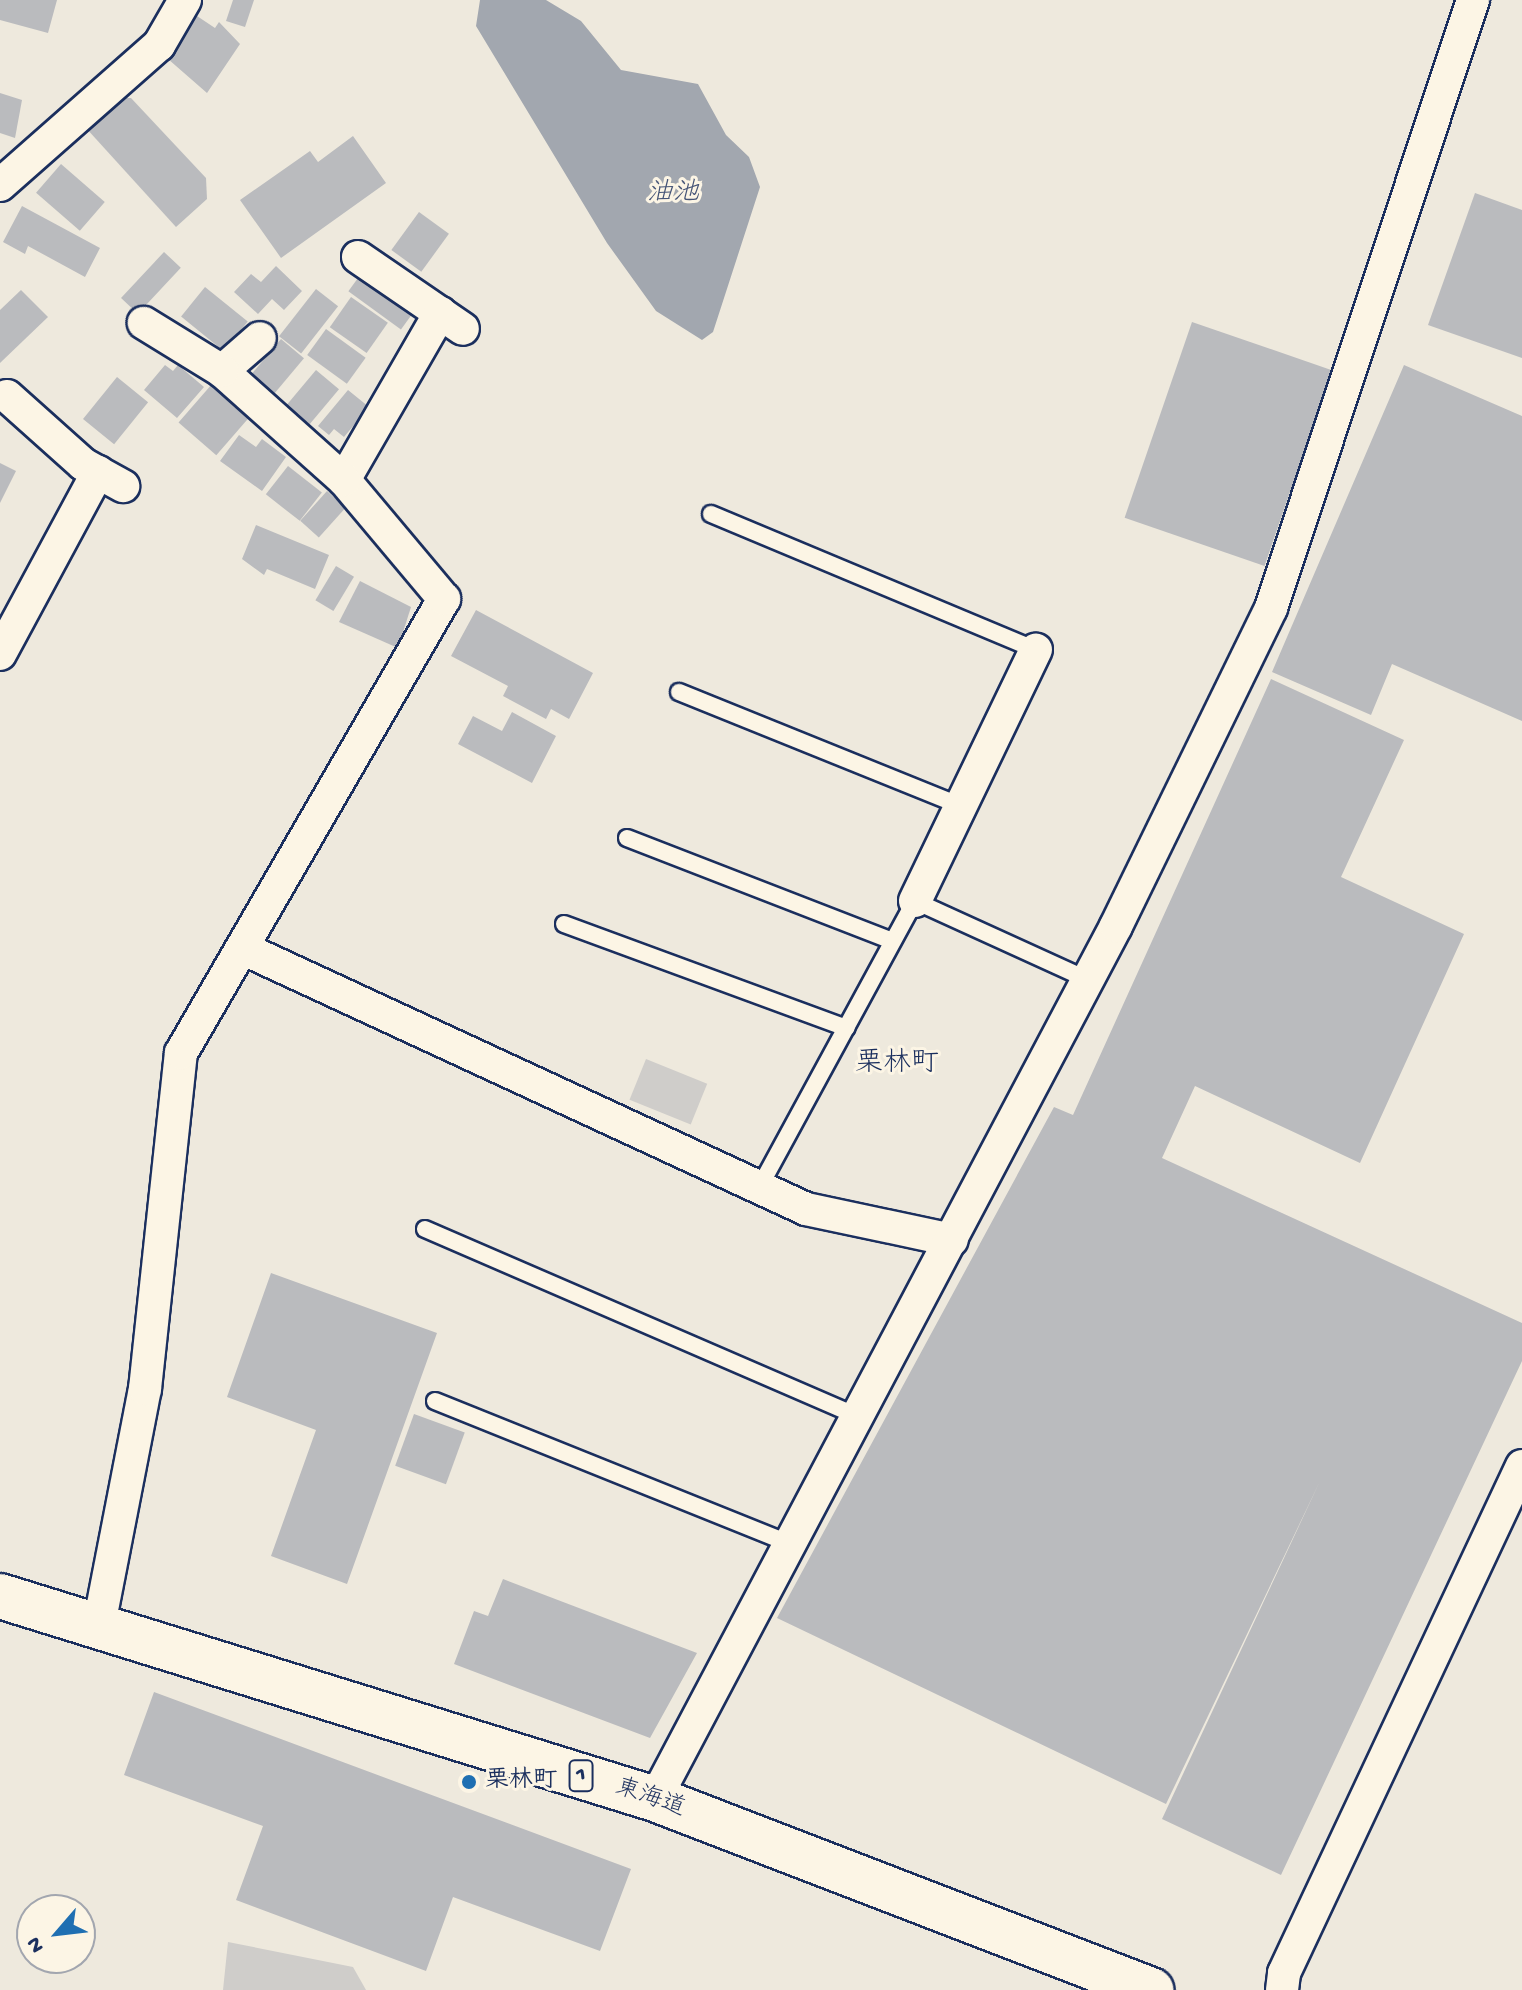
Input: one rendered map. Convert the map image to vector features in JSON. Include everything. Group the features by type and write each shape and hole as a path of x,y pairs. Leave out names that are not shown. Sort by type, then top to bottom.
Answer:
{"highway":[{"name":"東海道","path":"0,1596 655,1799 1151,1990"}],"street":[{"path":"0,185 159,45 185,0"},
{"path":"655,1799 788,1543 860,1417 1088,980 1271,608 1473,0"},
{"path":"344,480 452,321 358,257"},
{"path":"99,1625 145,1389 181,1053 444,599 344,480 222,371 144,323"},
{"path":"222,371 260,338"},
{"path":"0,654 8,624 110,479 7,396"},
{"path":"915,901 963,807 1036,650"},
{"path":"242,948 806,1209 952,1240"},
{"path":"1282,1990 1284,1973 1522,1466"}],"lane":[{"path":"711,514 1036,650"},
{"path":"679,692 963,807"},
{"path":"627,838 892,941"},
{"path":"759,1188 915,901 1088,980"},
{"path":"564,924 846,1028"},
{"path":"425,1229 860,1417"},
{"path":"435,1401 788,1543"}],"shaded area":[{"path":"646,1059 707,1084 691,1125 630,1100"},
{"path":"228,1942 353,1967 366,1990 223,1990"}],"water":[{"name":"油池","path":"480,0 546,0 581,21 621,70 698,84 726,135 749,157 760,187 713,332 702,340 656,311 607,243 476,26"}],"building":[{"path":"0,0 57,0 48,33 0,20"},
{"path":"233,0 254,0 245,27 226,21"},
{"path":"197,16 215,28 219,22 240,44 207,93 168,59"},
{"path":"0,93 22,100 15,138 0,133"},
{"path":"120,98 131,98 206,178 207,199 176,227 86,128"},
{"path":"353,136 386,183 281,258 240,200 310,151 318,162"},
{"path":"61,164 105,202 80,231 36,193"},
{"path":"1475,193 1522,210 1522,358 1428,325"},
{"path":"22,206 100,248 85,277 28,246 25,254 3,242"},
{"path":"419,212 449,234 421,272 391,250"},
{"path":"164,252 181,268 138,314 121,298"},
{"path":"276,266 302,291 284,310 272,299 258,314 234,292 251,274 261,282"},
{"path":"366,267 419,305 401,329 348,291"},
{"path":"205,287 248,322 224,351 181,317"},
{"path":"316,289 338,306 301,354 279,336"},
{"path":"21,290 48,317 0,363 0,310"},
{"path":"351,297 388,323 367,353 330,327"},
{"path":"1192,322 1332,370 1265,566 1125,518"},
{"path":"326,329 366,358 347,384 307,355"},
{"path":"281,339 304,358 274,394 251,374"},
{"path":"165,365 173,371 178,365 204,387 177,418 144,390"},
{"path":"1404,365 1522,416 1522,721 1392,664 1371,715 1272,672"},
{"path":"316,370 339,389 309,425 286,405"},
{"path":"117,377 148,402 114,444 83,419"},
{"path":"212,384 250,417 216,455 179,422"},
{"path":"348,390 369,407 344,437 334,429 329,435 318,426"},
{"path":"239,435 256,447 262,439 286,457 262,491 220,461"},
{"path":"0,463 16,471 0,503"},
{"path":"288,466 322,492 300,521 266,494"},
{"path":"327,491 346,508 319,537 300,521"},
{"path":"256,525 329,555 315,589 267,569 264,575 242,559"},
{"path":"336,566 354,577 333,611 315,600"},
{"path":"360,581 411,607 398,648 339,622"},
{"path":"476,610 593,673 569,719 551,709 546,719 503,696 508,686 451,656"},
{"path":"1271,679 1404,740 1341,877 1464,934 1360,1163 1195,1086 1162,1158 1522,1323 1522,1361 1281,1875 1162,1819 1320,1481 1166,1804 777,1618 1054,1107 1073,1115"},
{"path":"512,712 556,736 532,783 458,744 473,716 502,731"},
{"path":"271,1273 437,1333 347,1584 271,1556 316,1430 227,1397"},
{"path":"414,1414 465,1432 446,1484 395,1466"},
{"path":"503,1579 697,1653 650,1738 454,1664 474,1611 488,1616"},
{"path":"154,1692 631,1869 600,1951 453,1897 426,1971 236,1900 263,1826 124,1775"}],"place":[{"name":"栗林町","path":"469,1782"}],"district":[{"name":"栗林町","path":"897,1065"}]}
